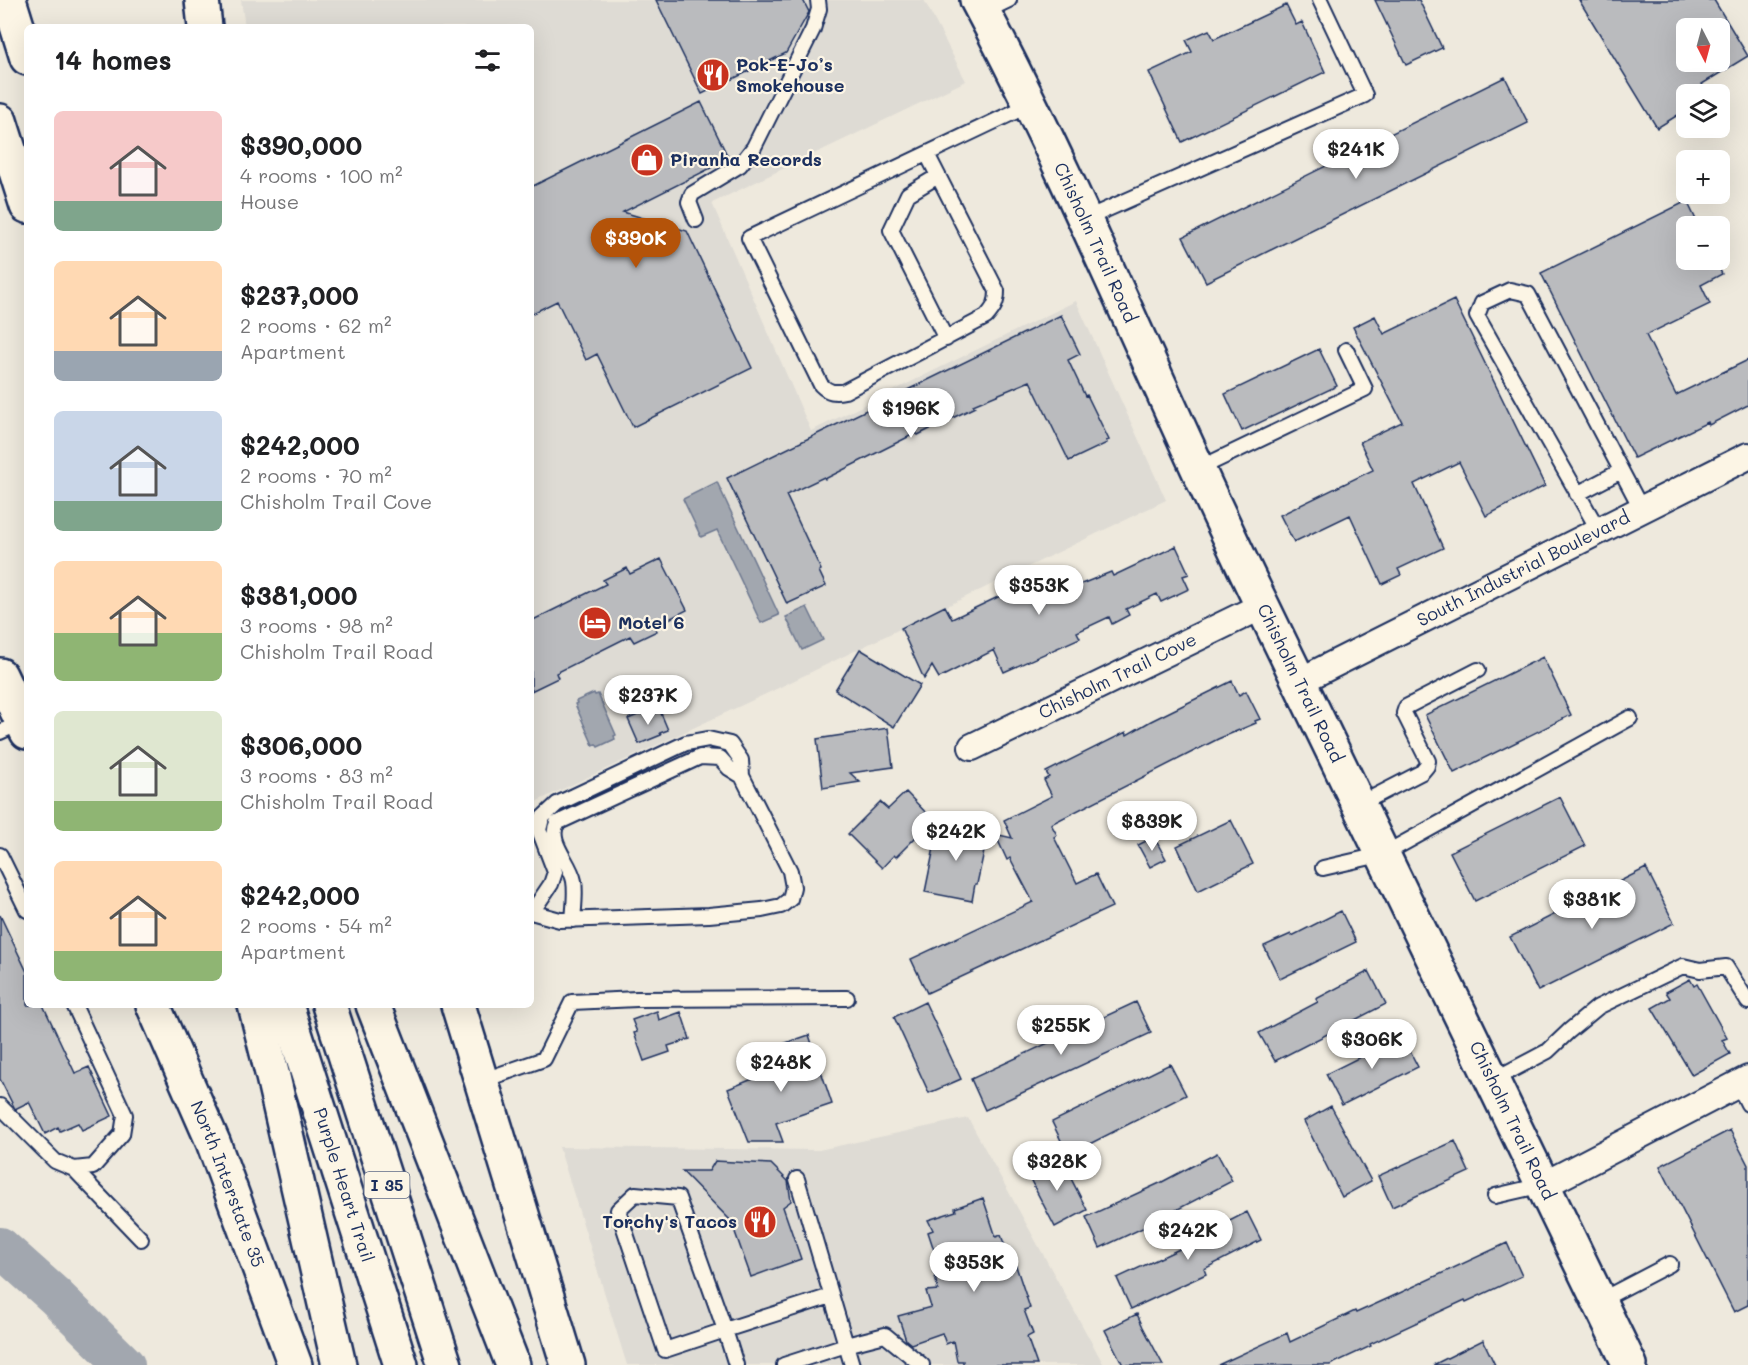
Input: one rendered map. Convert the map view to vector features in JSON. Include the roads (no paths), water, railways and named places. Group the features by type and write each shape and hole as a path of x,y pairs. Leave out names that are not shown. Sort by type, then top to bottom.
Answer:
{"main road":[{"path":"9,0 24,48"},
{"path":"202,0 205,24"},
{"name":"Chisholm Trail Road","path":"990,4 1029,105 1085,219 1262,606 1630,1365"},
{"path":"0,121 24,197"},
{"path":"0,675 16,729"},
{"name":"North Interstate 35","path":"154,1008 213,1142 296,1365"},
{"path":"256,1008 339,1365"},
{"name":"Purple Heart Trail","path":"287,1008 401,1365"},
{"name":"I 35","path":"330,1008 445,1365"},
{"path":"374,1008 513,1365"},
{"path":"459,1008 568,1365"}],"street":[{"name":"South Industrial Boulevard","path":"1300,681 1748,456"},
{"name":"Chisholm Trail Cove","path":"972,747 1262,606"},
{"path":"1544,1185 1745,1089"}],"lane":[{"path":"696,220 689,202 692,194 740,165 754,147 813,29 819,9 818,0"},
{"path":"1085,219 1365,95 1320,0"},
{"path":"927,153 997,291 997,301 986,317 946,339 845,391 835,393 826,390 821,385 749,238 927,153 1029,105"},
{"path":"938,176 908,194 891,230 946,339"},
{"path":"1599,531 1477,316 1482,303 1510,290 1528,294 1642,510"},
{"path":"1198,469 1365,389 1346,350"},
{"path":"1578,494 1621,471"},
{"path":"1360,804 1422,772 1427,766 1428,761 1404,713 1406,707 1478,670"},
{"path":"1323,868 1384,854 1630,718"},
{"path":"534,909 551,884 555,872 539,830 542,818 557,804 686,743 708,739 730,744 741,760 741,776 790,871 793,887 790,899 781,906 762,910 709,915 573,920 560,920 534,913"},
{"path":"573,920 574,880 554,839 553,831 556,823 700,757 720,758 741,776"},
{"path":"0,855 24,904"},
{"path":"1493,1080 1548,1051 1569,1030 1598,1007 1683,966 1700,970 1726,967 1748,1002"},
{"path":"481,1081 544,1059 572,1002 637,999 847,998"},
{"path":"74,1169 93,1167 122,1134 126,1115 75,1008"},
{"path":"0,1106 55,1161 74,1169 141,1239"},
{"path":"797,1179 852,1365"},
{"path":"1496,1196 1544,1185"},
{"path":"736,1365 725,1330 678,1198 635,1194 618,1210 665,1350 725,1330 831,1296"},
{"path":"1599,1301 1670,1264"},
{"path":"784,1365 885,1335 922,1365"}],"waterway":[{"path":"0,1247 55,1296 125,1365"}],"place":[{"name":"Pok-E-Jo’s Smokehouse","path":"713,75"},
{"name":"Piranha Records","path":"647,160"},
{"name":"Motel 6","path":"595,623"},
{"name":"Torchy's Tacos","path":"760,1222"}]}
